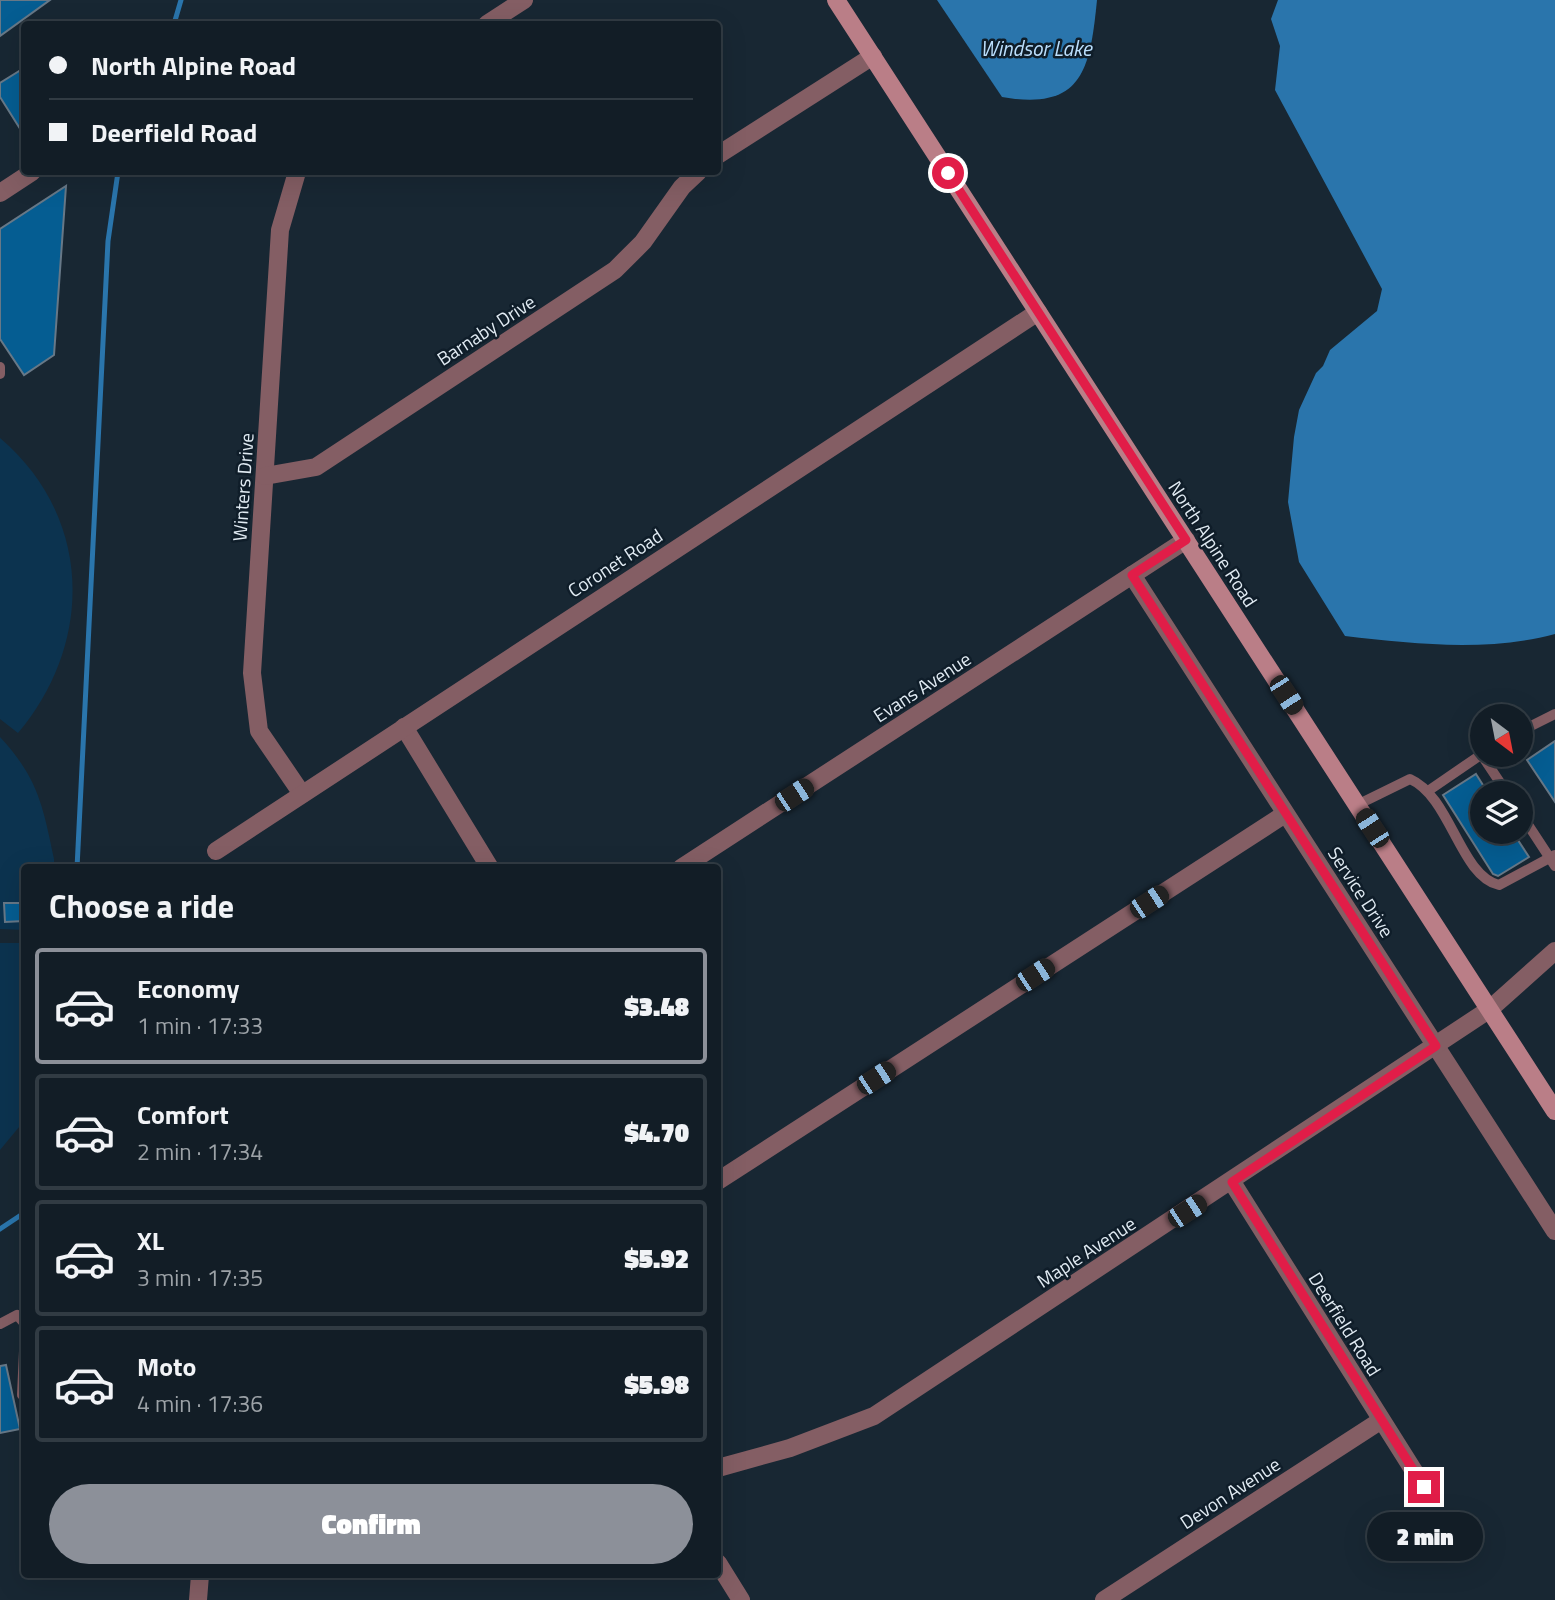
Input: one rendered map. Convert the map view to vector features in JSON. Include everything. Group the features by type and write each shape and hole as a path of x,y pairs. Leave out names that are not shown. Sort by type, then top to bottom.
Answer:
{"main road":[{"name":"North Alpine Road","path":"836,0 1555,1111"}],"street":[{"path":"492,21 524,0"},
{"path":"721,153 873,56"},
{"path":"0,192 27,175"},
{"name":"Winters Drive","path":"296,175 279,230 252,673 259,731 302,794"},
{"name":"Barnaby Drive","path":"265,476 316,467 615,270 643,242 682,187 695,175"},
{"name":"Coronet Road","path":"216,851 1038,312"},
{"name":"Evans Avenue","path":"687,864 1186,540"},
{"name":"Service Drive","path":"1132,575 1555,1231"},
{"path":"404,727 488,864"},
{"path":"721,1179 1285,814"},
{"name":"Maple Avenue","path":"721,1467 790,1448 874,1416 1436,1046 1490,1009 1555,951"},
{"name":"Deerfield Road","path":"1232,1182 1424,1487"},
{"name":"Devon Avenue","path":"1104,1600 1380,1421"},
{"path":"721,1568 741,1600"},
{"path":"198,1600 200,1578"}],"lane":[{"path":"0,367 0,374"},
{"path":"1533,725 1555,714"},
{"path":"1427,791 1470,762"},
{"path":"1357,805 1410,779 1427,791 1478,870 1490,883 1499,885 1553,860 1533,831"},
{"path":"0,1324 17,1315 21,1320"}],"shaded area":[{"path":"0,438 31,470 53,505 67,542 72,581 70,621 60,660 43,698 18,733 0,719"},
{"path":"0,737 23,766 37,793 54,864 21,864 21,930 0,929"},
{"path":"0,943 21,943 21,1125 0,1150"}],"water":[{"name":"Windsor Lake","path":"937,0 1097,0 1091,46 1085,65 1077,80 1066,91 1029,100 1002,97"},
{"path":"1278,0 1555,0 1555,634 1529,640 1477,645 1424,644 1345,636 1299,562 1288,502 1299,410 1330,350 1377,311 1382,289 1275,90 1280,46 1271,19"}],"building":[{"path":"0,0 50,0 0,36"},
{"path":"21,70 21,130 0,97 0,83"},
{"path":"66,186 54,355 24,375 0,339 0,229"},
{"path":"1555,741 1555,802 1532,767 1533,756"},
{"path":"1476,774 1480,781 1470,781 1470,838 1443,795"},
{"path":"1474,844 1520,844 1529,857 1498,876 1493,874"},
{"path":"4,903 21,903 21,921 5,922"},
{"path":"6,1365 20,1429 0,1433 0,1366"}],"waterway":[{"path":"175,21 181,0"},
{"path":"77,864 108,241 118,175"},
{"path":"0,1229 21,1215"}],"route":[{"path":"948,173 1186,540 1132,575 1436,1046 1232,1182 1424,1487"}]}
